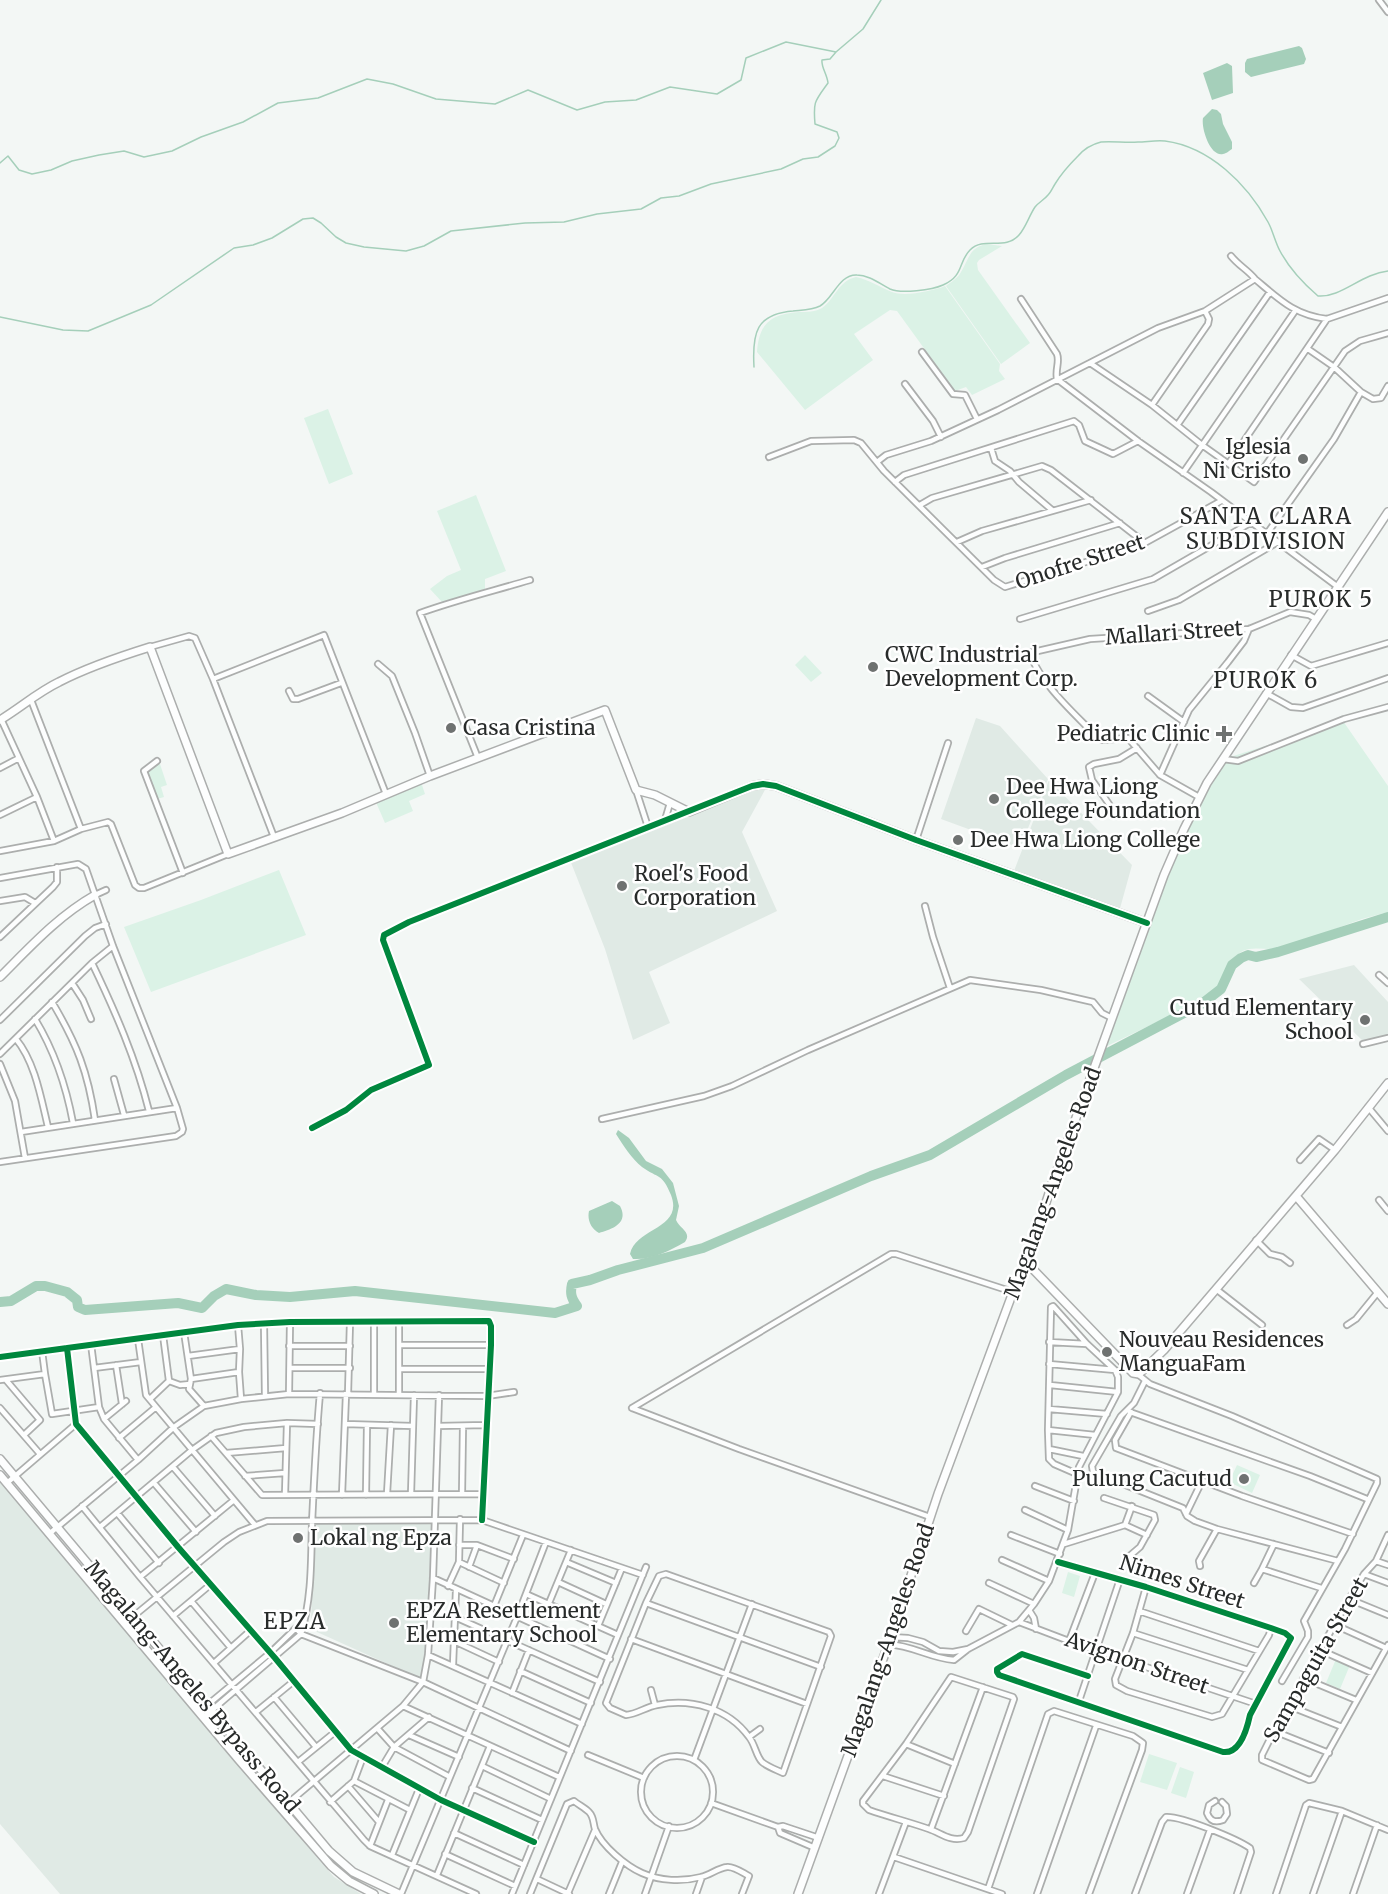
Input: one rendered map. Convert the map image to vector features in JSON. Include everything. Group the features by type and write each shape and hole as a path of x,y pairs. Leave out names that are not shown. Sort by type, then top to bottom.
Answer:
{"street":[{"path":"1379,0 1388,12"},
{"path":"1231,256 1241,268 1250,272 1255,279 1295,311 1327,319 1388,298"},
{"path":"878,462 886,455 941,437 977,420 1158,328 1204,311 1255,279"},
{"path":"1178,424 1270,292"},
{"path":"1021,299 1057,354 1058,379 1138,441 1338,587"},
{"path":"1152,405 1208,324 1209,319 1204,311"},
{"path":"1183,473 1295,311"},
{"path":"1229,463 1327,319"},
{"path":"1090,363 1152,405 1254,482 1349,347 1360,341 1388,333"},
{"path":"1308,349 1334,367 1361,392 1377,400 1388,387"},
{"path":"922,352 954,394 965,395 977,420"},
{"path":"905,384 933,422 941,437"},
{"path":"1266,535 1334,439 1361,392"},
{"path":"895,482 904,475 1075,421 1084,441 1113,454 1138,441"},
{"path":"770,457 811,441 854,440 861,443 895,482 982,567 1120,523"},
{"path":"991,448 995,461 1010,471 1011,475 1052,511"},
{"path":"920,505 932,498 1042,466 1091,500 1146,543"},
{"path":"957,542 982,531 1091,500"},
{"name":"Onofre Street","path":"982,567 1002,586 1009,586 1146,543 1221,501"},
{"name":"Magalang-Angeles Road","path":"798,1894 889,1640 930,1517 1027,1260 1052,1184 1167,869 1199,797 1291,655 1388,512"},
{"path":"1020,619 1153,579 1250,523"},
{"path":"1148,611 1179,600 1276,543"},
{"path":"478,758 420,613 530,580"},
{"name":"Mallari Street","path":"1137,748 1126,737 1102,740 1095,735 1049,688 1037,671 1029,653 1090,639 1249,629 1290,612 1309,615 1316,619"},
{"path":"1160,775 1191,708 1244,641 1249,629"},
{"path":"213,679 324,634 341,683 386,794"},
{"path":"54,841 37,797 1,719 56,683 78,672 150,647 192,636 195,638 213,679 274,837"},
{"path":"1291,655 1311,666 1388,643"},
{"path":"150,647 228,854"},
{"path":"378,664 388,671 394,680 430,776"},
{"path":"1266,693 1291,707 1303,708 1388,678"},
{"path":"289,691 293,699 298,699 341,683"},
{"path":"1148,696 1184,722"},
{"path":"31,700 81,829"},
{"path":"1223,759 1238,761 1344,719 1387,706"},
{"path":"0,851 54,841 81,829 105,822 111,824 135,885 144,888 605,710 648,827"},
{"path":"916,840 948,743"},
{"path":"1109,804 1092,780 1089,767 1119,759 1137,748 1160,775 1199,797"},
{"path":"0,768 19,758"},
{"path":"157,762 144,771 183,873"},
{"path":"312,1128 346,1110 371,1090 429,1065 383,940 384,935 409,922 752,786 769,785 1147,923"},
{"path":"636,790 655,795 688,812"},
{"path":"0,815 37,797"},
{"path":"665,820 670,802"},
{"path":"0,878 78,864 86,869 183,1129 176,1136 0,1162"},
{"path":"0,937 57,882 57,867"},
{"path":"0,977 55,922 75,906 106,890"},
{"path":"0,901 25,897 35,903"},
{"path":"925,906 950,988"},
{"path":"0,1020 85,936 95,928 106,924"},
{"path":"0,927 5,931"},
{"path":"0,1054 92,963 113,946"},
{"path":"92,963 122,1029 142,1083 149,1111"},
{"path":"1378,975 1388,983"},
{"path":"602,1119 704,1096 732,1086 808,1050 971,980 1041,990 1093,1002 1100,1011 1112,1018"},
{"path":"72,983 91,1019"},
{"path":"52,1002 82,1060 91,1091 95,1120"},
{"path":"35,1019 48,1041 59,1068 73,1123"},
{"path":"1363,1044 1388,1038"},
{"path":"16,1039 27,1057 36,1080 48,1127"},
{"path":"0,1064 15,1101 25,1158"},
{"path":"114,1079 124,1115"},
{"path":"1141,1371 1164,1350 1335,1150 1388,1083"},
{"path":"1368,1107 1388,1131"},
{"path":"21,1132 177,1108"},
{"path":"1300,1160 1319,1139 1335,1150"},
{"path":"1296,1196 1388,1304"},
{"path":"1379,1200 1388,1211"},
{"path":"1257,1240 1270,1254 1282,1257 1290,1263"},
{"path":"930,1517 632,1408 891,1254 1013,1292"},
{"path":"1027,1260 1141,1371 1145,1381 1377,1479 1353,1534 1304,1621 1308,1636 1281,1681"},
{"path":"1216,1289 1262,1325"},
{"path":"1347,1325 1356,1319 1378,1292"},
{"path":"889,1640 938,1658 954,1660 968,1649 1018,1622 1034,1604 1049,1581 1058,1562 1068,1530 1077,1474 1083,1456 1118,1392 1118,1377 1114,1370 1053,1306 1051,1307 1049,1342 1048,1449 1051,1461 1077,1474"},
{"path":"289,1394 290,1322"},
{"path":"342,1495 350,1368 350,1322"},
{"path":"374,1322 374,1394"},
{"path":"399,1322 399,1395"},
{"path":"0,1357 264,1323 489,1322 491,1345 482,1520"},
{"path":"264,1323 264,1395"},
{"path":"238,1325 240,1349 238,1372 241,1399"},
{"path":"184,1332 190,1390 204,1406"},
{"path":"163,1335 169,1381"},
{"path":"138,1339 144,1392 255,1525"},
{"path":"1049,1342 1087,1344"},
{"path":"91,1344 99,1407 104,1419 138,1460"},
{"path":"400,1346 491,1345"},
{"path":"289,1346 350,1346"},
{"path":"67,1348 76,1424 351,1750 419,1789 534,1842"},
{"path":"188,1356 240,1349"},
{"path":"42,1351 52,1414 99,1407"},
{"path":"94,1368 141,1362"},
{"path":"1049,1364 1114,1370"},
{"path":"104,1419 124,1402 116,1365"},
{"path":"290,1368 350,1368"},
{"path":"400,1369 489,1368"},
{"path":"169,1381 180,1385 238,1372"},
{"path":"3,1380 45,1374"},
{"path":"3,1380 40,1420 24,1436"},
{"path":"150,1399 169,1381"},
{"path":"1145,1381 1115,1440 1116,1448 1353,1534"},
{"path":"1050,1385 1118,1392"},
{"path":"48,1534 138,1460 174,1427 204,1406 264,1395 488,1396 514,1392"},
{"path":"210,1707 237,1689 301,1634 310,1582 320,1394"},
{"path":"411,1494 414,1395"},
{"path":"281,1809 403,1706 423,1682 428,1655 433,1578 439,1395"},
{"path":"119,1438 156,1407"},
{"path":"0,1408 40,1454"},
{"path":"1049,1409 1107,1414"},
{"path":"1338,1561 1195,1521 1186,1514 1183,1508 1093,1472 1092,1466 1121,1416 1129,1412 1310,1476 1367,1499"},
{"path":"100,1527 211,1436 244,1427 287,1423 318,1424"},
{"path":"285,1495 287,1423"},
{"path":"7,1483 76,1424"},
{"path":"345,1424 413,1426"},
{"path":"366,1495 367,1425"},
{"path":"387,1494 391,1425"},
{"path":"438,1426 486,1425"},
{"path":"462,1494 463,1426"},
{"path":"1048,1430 1095,1435"},
{"path":"211,1436 262,1495 483,1494"},
{"path":"226,1453 286,1448"},
{"path":"1048,1449 1083,1456"},
{"name":"Magalang-Angeles Bypass Road","path":"0,1459 330,1851 359,1876 400,1894"},
{"path":"173,1467 215,1516"},
{"path":"245,1476 285,1473"},
{"name":"Magalang-Angeles Bypass Road","path":"0,1475 281,1809 339,1874 374,1894"},
{"path":"1186,1514 1202,1481"},
{"path":"154,1482 196,1532"},
{"path":"1035,1486 1074,1501"},
{"path":"1104,1498 1154,1515 1155,1520 1140,1547 1126,1559"},
{"path":"140,1578 234,1500"},
{"path":"82,1506 140,1578 370,1846 476,1894"},
{"path":"1125,1525 1132,1506"},
{"path":"1025,1510 1068,1530"},
{"path":"118,1514 159,1563"},
{"path":"448,1586 459,1562 460,1519"},
{"path":"124,1624 224,1542 255,1525 274,1521 482,1520 643,1575"},
{"path":"1064,1544 1125,1525 1147,1535"},
{"path":"1200,1566 1199,1561 1217,1529"},
{"path":"494,1606 523,1535"},
{"path":"1011,1535 1060,1554"},
{"name":"Sampaguita Street","path":"1329,1753 1313,1779 1309,1780 1262,1760 1262,1755 1274,1731 1303,1678 1349,1599 1376,1561 1388,1535"},
{"path":"400,1894 499,1662 546,1542"},
{"path":"1254,1583 1274,1544"},
{"path":"459,1545 477,1545 514,1559"},
{"path":"469,1567 477,1545"},
{"path":"549,1603 571,1550"},
{"path":"1002,1560 1049,1581"},
{"path":"1376,1561 1388,1565"},
{"path":"459,1562 504,1583"},
{"path":"566,1562 616,1582"},
{"name":"Nimes Street","path":"1058,1562 1146,1587 1290,1636 1290,1641 1256,1704"},
{"path":"512,1894 646,1567"},
{"path":"598,1626 622,1568"},
{"path":"1262,1569 1321,1588"},
{"path":"1069,1641 1095,1573"},
{"path":"666,1574 829,1632 831,1636 783,1773 762,1762 749,1737 735,1723 714,1710 692,1702 675,1702 655,1705 626,1715 606,1704 646,1603 659,1576 666,1574"},
{"path":"1364,1575 1388,1583"},
{"path":"433,1578 610,1659"},
{"path":"1079,1701 1120,1579"},
{"path":"558,1582 606,1605"},
{"path":"989,1583 1034,1604"},
{"path":"173,1616 210,1585"},
{"path":"1146,1587 1115,1683 1127,1691 1214,1718 1222,1714 1232,1695 1240,1686 1271,1628"},
{"path":"453,1665 456,1590"},
{"path":"526,1594 618,1635"},
{"path":"1349,1599 1388,1616"},
{"path":"191,1601 231,1648"},
{"path":"646,1603 820,1666"},
{"path":"694,1760 752,1604"},
{"path":"966,1631 979,1609 1012,1625"},
{"path":"1029,1610 1034,1618 1036,1629"},
{"path":"1139,1611 1260,1651"},
{"path":"455,1617 600,1682"},
{"name":"Avignon Street","path":"1018,1622 1256,1704"},
{"path":"202,1714 232,1684 304,1624"},
{"path":"1274,1731 1329,1753 1387,1647 1335,1625"},
{"path":"296,1629 301,1634 423,1682 571,1751"},
{"path":"214,1663 250,1631"},
{"path":"1132,1633 1248,1670"},
{"path":"631,1639 807,1704"},
{"path":"889,1640 923,1642 939,1651 953,1652 968,1649"},
{"path":"454,1641 499,1662"},
{"path":"512,1693 529,1650"},
{"path":"1320,1650 1372,1673"},
{"path":"938,1658 939,1651"},
{"path":"1088,1676 1022,1654 997,1670 999,1675 1227,1752 1234,1751 1237,1747 1256,1704"},
{"path":"428,1655 582,1724"},
{"path":"520,1671 591,1703"},
{"path":"951,1677 1014,1699 964,1838 959,1840 948,1838 931,1829 864,1806 863,1801 906,1744 951,1677"},
{"path":"1303,1678 1356,1700"},
{"path":"256,1712 294,1681"},
{"path":"931,1829 983,1688"},
{"path":"651,1690 655,1705"},
{"path":"274,1697 316,1748"},
{"path":"403,1706 560,1778"},
{"path":"1289,1706 1342,1726"},
{"path":"988,1889 1048,1714 1054,1711 1133,1736 1143,1743 1089,1894"},
{"path":"382,1767 394,1747 429,1718"},
{"path":"1037,1894 1096,1726"},
{"path":"377,1728 394,1747 450,1777"},
{"path":"749,1737 760,1729"},
{"path":"298,1762 334,1732"},
{"path":"409,1734 459,1757"},
{"path":"906,1744 955,1764"},
{"path":"436,1875 490,1746"},
{"path":"588,1755 644,1778"},
{"path":"679,1756 694,1760 707,1771 711,1779 713,1789 711,1803 699,1820 689,1825 669,1826 654,1818 643,1803 644,1778 650,1768 668,1757 679,1756"},
{"path":"330,1802 354,1781 363,1757"},
{"path":"482,1766 550,1799"},
{"path":"883,1776 944,1796"},
{"path":"354,1781 410,1810"},
{"path":"348,1786 379,1822"},
{"path":"472,1788 543,1820"},
{"path":"392,1855 419,1789"},
{"path":"370,1846 388,1800"},
{"path":"1210,1830 1207,1809 1215,1801"},
{"path":"530,1894 567,1803 574,1802 589,1812 595,1830 611,1851 622,1862 641,1873 667,1880 702,1877 724,1868 732,1868 749,1875 742,1894"},
{"path":"1187,1894 1210,1830 1227,1814 1226,1806 1222,1802"},
{"path":"711,1803 819,1839"},
{"path":"1276,1894 1306,1805 1309,1803 1342,1811 1388,1830"},
{"path":"1313,1894 1342,1811"},
{"path":"1136,1894 1162,1822 1166,1817 1172,1816 1248,1846 1251,1852 1237,1894"},
{"path":"1209,1818 1217,1822"},
{"path":"879,1894 906,1822"},
{"path":"1353,1894 1377,1825"},
{"path":"645,1894 669,1826"},
{"path":"778,1827 780,1833 815,1848"},
{"path":"537,1879 569,1894 595,1830"},
{"path":"454,1833 524,1865"},
{"path":"446,1854 515,1886"},
{"path":"894,1857 1002,1894"},
{"path":"609,1894 622,1862"},
{"path":"696,1894 702,1877"}],"shaded area":[{"path":"1299,46 1306,59 1304,64 1251,77 1245,72 1247,59"},
{"path":"1227,63 1232,66 1233,93 1212,100 1203,73"},
{"path":"1212,109 1221,114 1232,142 1232,149 1224,154 1218,154 1210,147 1205,135 1203,118"},
{"path":"986,244 1002,246 979,260 978,270 1030,343 1001,364 946,286 960,274 973,251"},
{"path":"856,277 887,290 904,294 945,286 1000,364 999,371 1005,379 972,395 966,387 955,391 897,311 890,310 854,334 873,360 805,410 757,352 760,334 768,322 781,315 811,312 822,308 845,282"},
{"path":"328,409 353,474 329,484 304,418"},
{"path":"476,495 506,571 485,579 485,590 442,602 430,589 447,576 461,570 437,511"},
{"path":"805,655 822,673 811,682 795,665"},
{"name":"Dee Hwa Liong College Foundation","path":"976,718 1000,726 1048,779 1020,848 941,819"},
{"path":"1343,721 1388,786 1388,912 1362,919 1283,948 1244,951 1233,960 1220,983 1205,999 1105,1047 1158,898 1187,826 1224,759"},
{"path":"160,764 167,785 161,787 164,797 157,799 147,768"},
{"path":"1049,780 1132,865 1119,912 1014,871"},
{"path":"421,782 425,794 409,801 413,811 385,823 375,800"},
{"name":"Roel's Food Corporation","path":"763,786 766,788 742,832 777,911 649,972 670,1023 633,1040 605,949 570,860"},
{"path":"279,870 306,935 151,992 124,927"},
{"name":"Cutud Elementary School","path":"1354,965 1388,1002 1388,1037 1363,1041 1299,979"},
{"path":"618,1130 629,1138 646,1161 662,1169 673,1183 679,1206 676,1220 686,1233 687,1239 667,1252 640,1259 633,1259 630,1254 634,1245 641,1238 671,1215 673,1206 668,1188 660,1177 642,1167 631,1156 616,1134"},
{"path":"612,1201 620,1206 621,1221 614,1227 599,1233 590,1224 589,1211"},
{"name":"Pulung Cacutud","path":"1237,1465 1260,1475 1252,1493 1229,1482"},
{"path":"0,1480 319,1860 334,1877 361,1894 60,1894 0,1824"},
{"path":"433,1522 423,1678 317,1632 311,1620 315,1523"},
{"path":"1068,1572 1080,1576 1074,1597 1062,1593"},
{"path":"1336,1659 1350,1665 1340,1689 1326,1683"},
{"path":"1149,1754 1177,1763 1167,1790 1140,1782"},
{"path":"1180,1767 1194,1772 1186,1798 1171,1793"}],"waterway":[{"path":"0,163 8,156 19,170 32,174 99,155 124,151 144,157 172,151 201,137 243,122 278,103 318,98 367,79 393,84 436,99 495,104 528,90 577,110 605,102 636,100 670,87 717,94 741,80 746,58 786,42 836,52 863,29 881,0"},
{"path":"0,317 63,330 88,331 151,305 234,248 253,245 272,238 303,219 313,218 346,243 406,251 424,246 451,231 525,223 564,222 597,214 641,209 661,198 679,196 711,184 781,169 803,159 818,157 835,146 839,138 837,132 815,124 814,116 816,102 828,83 822,60 830,59 836,52"},
{"path":"754,367 754,344 759,327 764,321 781,313 820,306 845,278 857,275 866,276 890,289 901,291 932,288 950,281 958,273 970,250 982,244 1007,242 1019,235 1035,207 1049,194 1057,180 1080,153 1101,142 1165,141 1197,151 1212,159 1238,181 1249,194 1268,222 1278,248 1288,264 1318,296 1327,296 1369,276 1388,271"},
{"path":"0,1302 11,1301 36,1286 67,1292 77,1300 78,1307 85,1310 178,1303 202,1308 214,1296 226,1289 256,1295 290,1297 355,1291 555,1313 577,1306 573,1300 572,1284 703,1248 871,1176 930,1155 1066,1075 1203,1003 1221,989 1232,965 1241,958 1248,955 1256,957 1278,952 1388,917"}],"cycle path":[{"path":"312,1128 346,1110 371,1090 429,1065 383,940 384,935 409,922 752,786 763,784 776,786 916,840 1147,923"},
{"path":"0,1357 238,1325 290,1322 489,1321 491,1345 482,1520"},
{"path":"67,1348 76,1424 351,1750 441,1800 534,1842"},
{"path":"1058,1562 1146,1587 1271,1628 1291,1638 1250,1715 1242,1739 1229,1752 1223,1752 999,1675 997,1669 1022,1654 1088,1676"}],"place":[{"name":"Iglesia Ni Cristo","path":"1303,459"},
{"name":"CWC Industrial Development Corp.","path":"873,667"},
{"name":"Casa Cristina","path":"451,728"},
{"name":"Pediatric Clinic","path":"1224,734"},
{"name":"Dee Hwa Liong College Foundation","path":"994,799"},
{"name":"Dee Hwa Liong College","path":"958,840"},
{"name":"Roel's Food Corporation","path":"622,886"},
{"name":"Cutud Elementary School","path":"1365,1020"},
{"name":"Nouveau Residences ManguaFam","path":"1107,1352"},
{"name":"Pulung Cacutud","path":"1244,1479"},
{"name":"Lokal ng Epza","path":"298,1538"},
{"name":"EPZA Resettlement Elementary School","path":"394,1623"}],"district":[{"name":"SANTA CLARA SUBDIVISION","path":"1266,528"},
{"name":"PUROK 5","path":"1321,599"},
{"name":"PUROK 6","path":"1266,680"},
{"name":"EPZA","path":"295,1621"}]}
